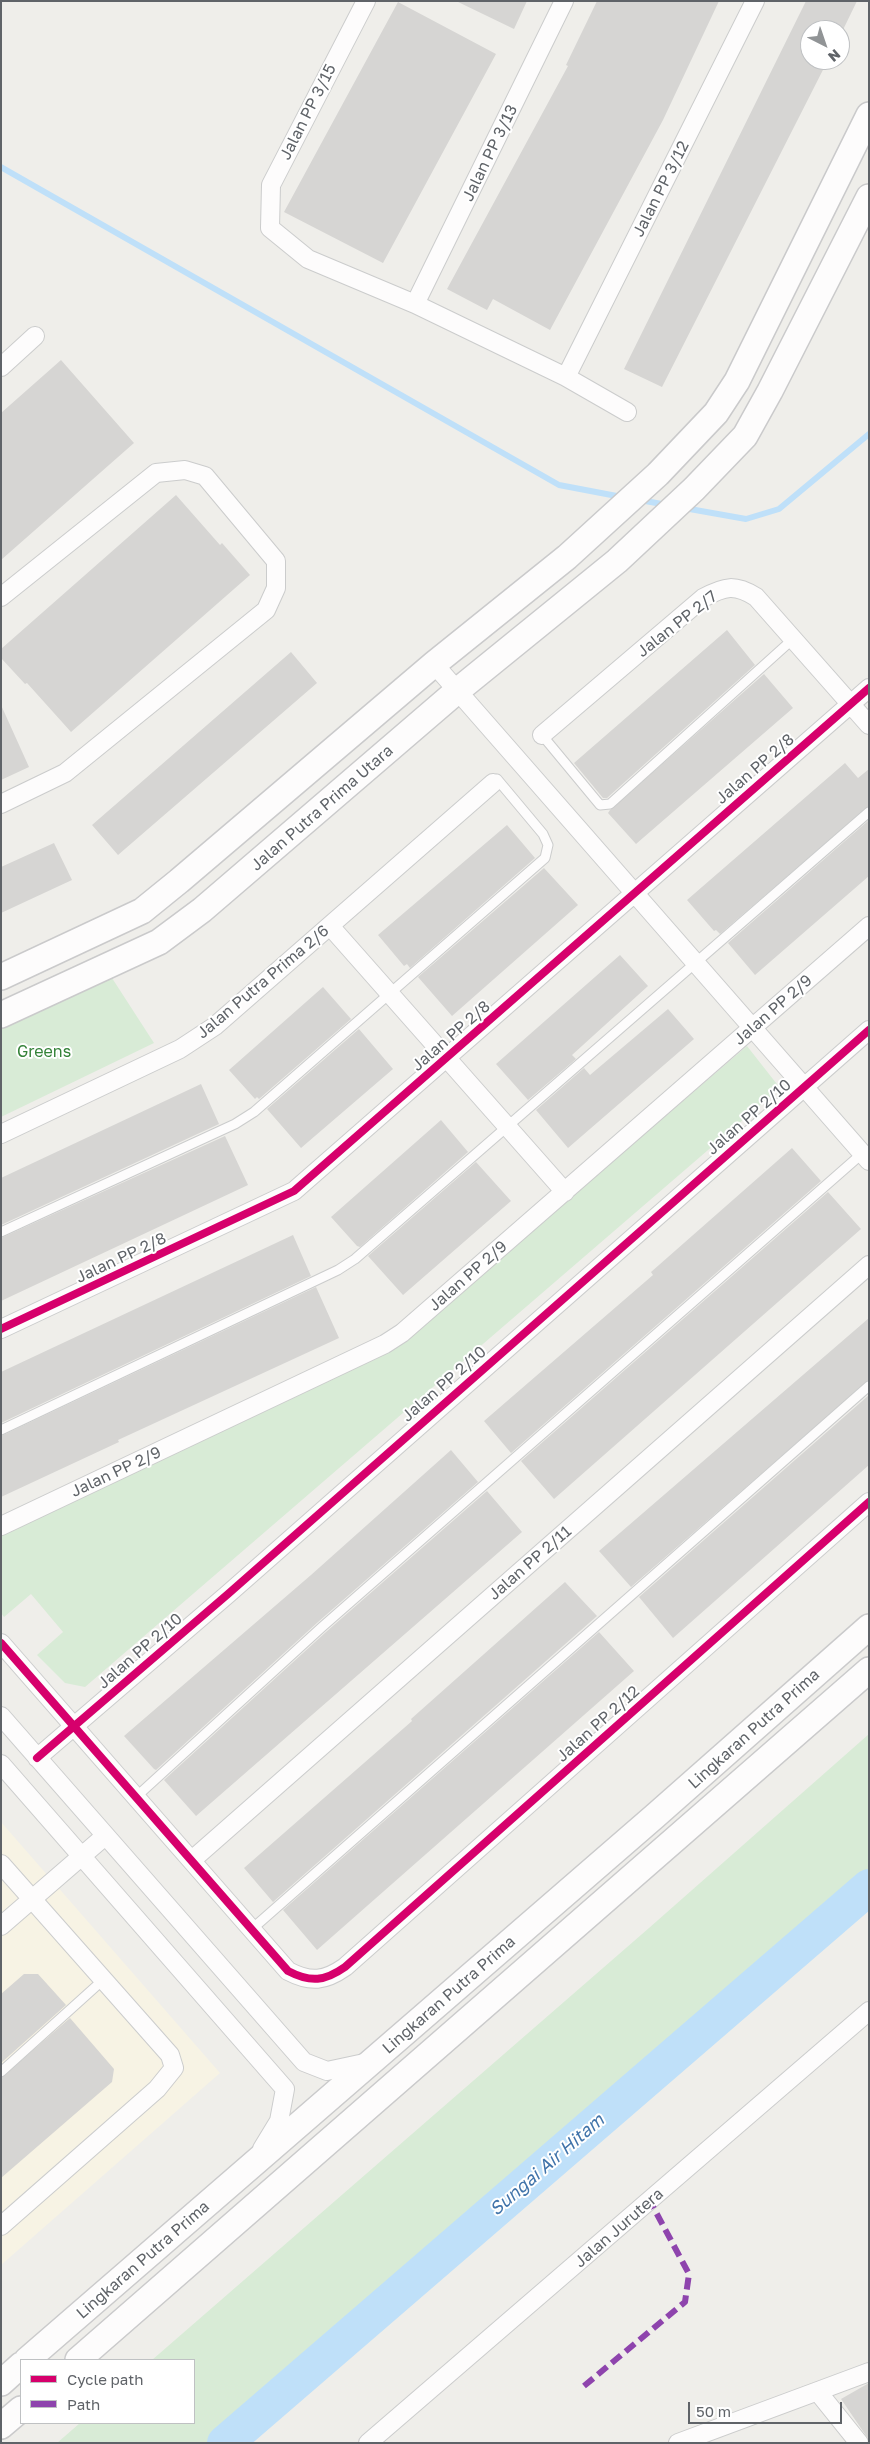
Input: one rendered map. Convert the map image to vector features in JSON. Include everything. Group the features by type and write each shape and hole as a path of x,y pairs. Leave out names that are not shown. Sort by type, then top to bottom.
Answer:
{"main road":[{"path":"1,977 142,911 434,664 566,558 658,474 716,413 737,381 869,116"},
{"name":"Jalan Putra Prima Utara","path":"1,1015 159,942 202,910 458,691 617,561 694,489 745,436 869,197"},
{"name":"Lingkaran Putra Prima","path":"28,2359 250,2168 869,1627"},
{"name":"Lingkaran Putra Prima","path":"79,2359 869,1670"},
{"path":"1,2383 20,2367"},
{"path":"1,2426 20,2410"}],"street":[{"name":"Jalan PP 3/15","path":"366,1 271,185 270,228 308,259 415,304"},
{"name":"Jalan PP 3/13","path":"415,304 564,1"},
{"name":"Jalan PP 3/12","path":"566,377 754,1"},
{"path":"415,304 566,377 627,412"},
{"path":"1,367 35,336"},
{"path":"1,597 156,473 184,470 205,476 276,561 276,588 266,610 65,773 1,804"},
{"name":"Jalan PP 2/7","path":"542,735 703,598 719,590 741,588 756,598 869,725"},
{"path":"434,664 804,1087 867,1154"},
{"name":"Jalan PP 2/8","path":"1,1330 294,1191 869,688"},
{"name":"Jalan Putra Prima 2/6","path":"1,1134 180,1049 214,1026 493,783"},
{"path":"330,926 565,1192"},
{"name":"Jalan PP 2/9","path":"1,1526 385,1344 402,1333 869,926"},
{"name":"Jalan PP 2/10","path":"37,1758 228,1594 869,1030"},
{"name":"Jalan PP 2/11","path":"192,1860 869,1265"},
{"name":"Jalan PP 2/12","path":"1,1643 288,1971 302,1978 331,1977 345,1967 869,1502"},
{"path":"1,1716 304,2062 327,2071 374,2060"},
{"path":"1,1764 285,2089 279,2121 250,2168"},
{"path":"1,1926 105,1836"},
{"path":"1,1864 170,2055 174,2068 157,2089 1,2226"},
{"name":"Jalan Jurutera","path":"368,2443 869,2011"},
{"path":"678,2443 869,2372"},
{"path":"818,2392 859,2443"}],"lane":[{"path":"542,735 600,805 610,804 793,640"},
{"path":"1,1232 235,1124 254,1112 545,858 548,845 543,834 497,779 493,783"},
{"path":"1,1430 338,1270 355,1259 869,812"},
{"path":"136,1797 322,1627 867,1154"},
{"path":"252,1929 869,1386"},
{"path":"1,2072 103,1980"}],"shaded area":[{"path":"1,1822 220,2073 1,2265"}],"green space":[{"name":"Greens","path":"112,978 154,1043 1,1117 1,1028"},
{"path":"747,1046 780,1088 85,1687 65,1683 37,1655 63,1632 31,1594 4,1617 1,1613 1,1536 393,1350"},
{"path":"869,1734 869,1899 246,2443 57,2443 79,2424 195,2424 195,2359 153,2359"}],"building":[{"path":"456,1 527,1 514,29"},
{"path":"597,1 719,1 663,120 550,330 493,299 487,310 447,289 568,66 566,65"},
{"path":"806,1 857,1 848,20 800,20 800,70 823,70 662,387 624,369"},
{"path":"398,2 496,54 383,263 284,212"},
{"path":"61,360 134,443 1,560 1,413"},
{"path":"176,495 220,545 222,543 250,575 71,732 27,683 25,684 1,658 1,649"},
{"path":"727,630 755,665 607,798 603,798 574,763"},
{"path":"291,652 317,683 118,855 92,825"},
{"path":"764,674 793,708 636,844 608,813 610,810"},
{"path":"1,705 29,767 1,780"},
{"path":"845,763 858,778 869,769 869,806 720,934 716,930 714,931 687,900"},
{"path":"869,820 869,876 755,975 728,943"},
{"path":"507,825 535,858 410,968 407,964 404,966 378,935"},
{"path":"54,843 72,880 1,913 1,867"},
{"path":"544,868 578,905 452,1016 418,977"},
{"path":"620,955 648,986 572,1055 576,1059 528,1100 496,1064"},
{"path":"323,987 351,1019 259,1099 257,1097 255,1099 229,1070"},
{"path":"668,1009 694,1039 568,1148 536,1110 584,1068 590,1075"},
{"path":"359,1029 393,1069 301,1148 267,1109"},
{"path":"201,1084 219,1124 1,1225 1,1178"},
{"path":"441,1120 468,1152 360,1247 357,1246 331,1217"},
{"path":"225,1136 248,1185 1,1301 1,1238"},
{"path":"792,1148 821,1181 511,1453 484,1421 653,1275 651,1272"},
{"path":"476,1162 511,1201 403,1295 368,1256"},
{"path":"828,1192 861,1229 554,1499 521,1461"},
{"path":"293,1235 311,1276 1,1423 1,1372"},
{"path":"316,1287 339,1338 118,1440 119,1442 1,1497 1,1436"},
{"path":"869,1318 869,1380 631,1587 599,1551"},
{"path":"869,1395 869,1465 673,1638 639,1597"},
{"path":"451,1450 478,1482 318,1622 156,1770 154,1769 124,1736 311,1575"},
{"path":"487,1491 522,1532 196,1816 164,1780 326,1632"},
{"path":"565,1582 597,1616 273,1902 244,1868 412,1721 411,1719"},
{"path":"599,1632 634,1671 317,1950 283,1910"},
{"path":"24,1974 38,1974 66,2005 1,2063 1,1994"},
{"path":"70,2018 114,2069 112,2082 1,2178 1,2078"},
{"path":"869,2383 869,2440 841,2399"}],"waterway":[{"path":"1,167 559,485 622,497"},
{"path":"684,508 746,519 779,509 869,434"},
{"path":"640,500 667,505"},
{"name":"Sungai Air Hitam","path":"225,2443 869,1887"}],"marked path":[{"path":"584,2386 685,2302 689,2274 650,2201"}],"cycle path":[{"path":"1,1329 294,1191 869,688"},
{"path":"37,1758 228,1594 869,1030"},
{"path":"1,1643 288,1971 296,1975 318,1979 338,1972 345,1967 869,1502"}]}
